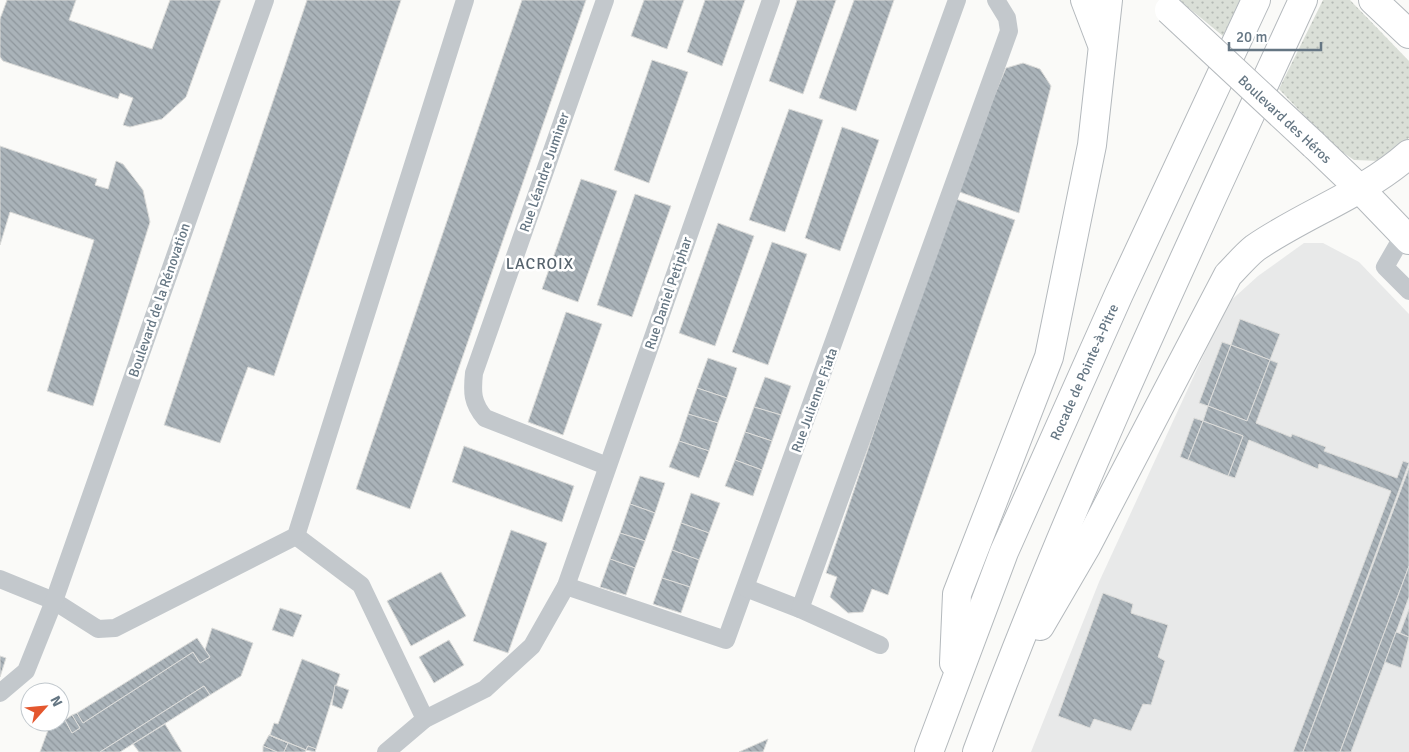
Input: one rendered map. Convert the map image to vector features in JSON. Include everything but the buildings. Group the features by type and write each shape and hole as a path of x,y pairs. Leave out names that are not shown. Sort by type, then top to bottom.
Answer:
{"highway":[{"path":"1085,0 1104,50"},
{"path":"952,689 957,594 1049,357 1092,144 1104,50 1108,0"},
{"name":"Rocade de Pointe-à-Pitre","path":"929,752 1004,552 1119,294 1256,0"},
{"path":"978,752 1063,531 1154,324 1303,0"},
{"path":"1373,0 1406,31"},
{"name":"Boulevard des Héros","path":"1164,5 1359,188 1406,237"},
{"path":"996,703 1086,547 1228,275 1253,250 1359,188 1409,154"}],"lane":[{"name":"Boulevard de la Rénovation","path":"0,693 26,671 54,601 265,0"},
{"path":"0,579 54,601 98,629 115,628 296,536 464,0"},
{"name":"Rue Léandre Juminer","path":"605,0 474,373 472,394 476,407 485,418 607,466"},
{"name":"Rue Daniel Petiphar","path":"386,752 425,719 485,689 532,646 566,586 771,0"},
{"name":"Rue Julienne Fiata","path":"566,586 726,640 957,0"},
{"path":"800,609 1008,30 1008,18 996,0"},
{"path":"1406,237 1385,267 1409,291"},
{"path":"296,536 361,585 425,719"},
{"path":"746,588 800,609 880,645"}],"shaded area":[{"path":"1179,0 1240,0 1223,36"},
{"path":"1323,0 1350,0 1409,61 1409,138 1381,161 1354,160 1332,145 1279,89"},
{"path":"1304,243 1323,243 1359,262 1409,314 1409,752 1031,752 1099,582 1227,304 1258,276"}],"district":[{"name":"LACROIX","path":"540,263"}]}
